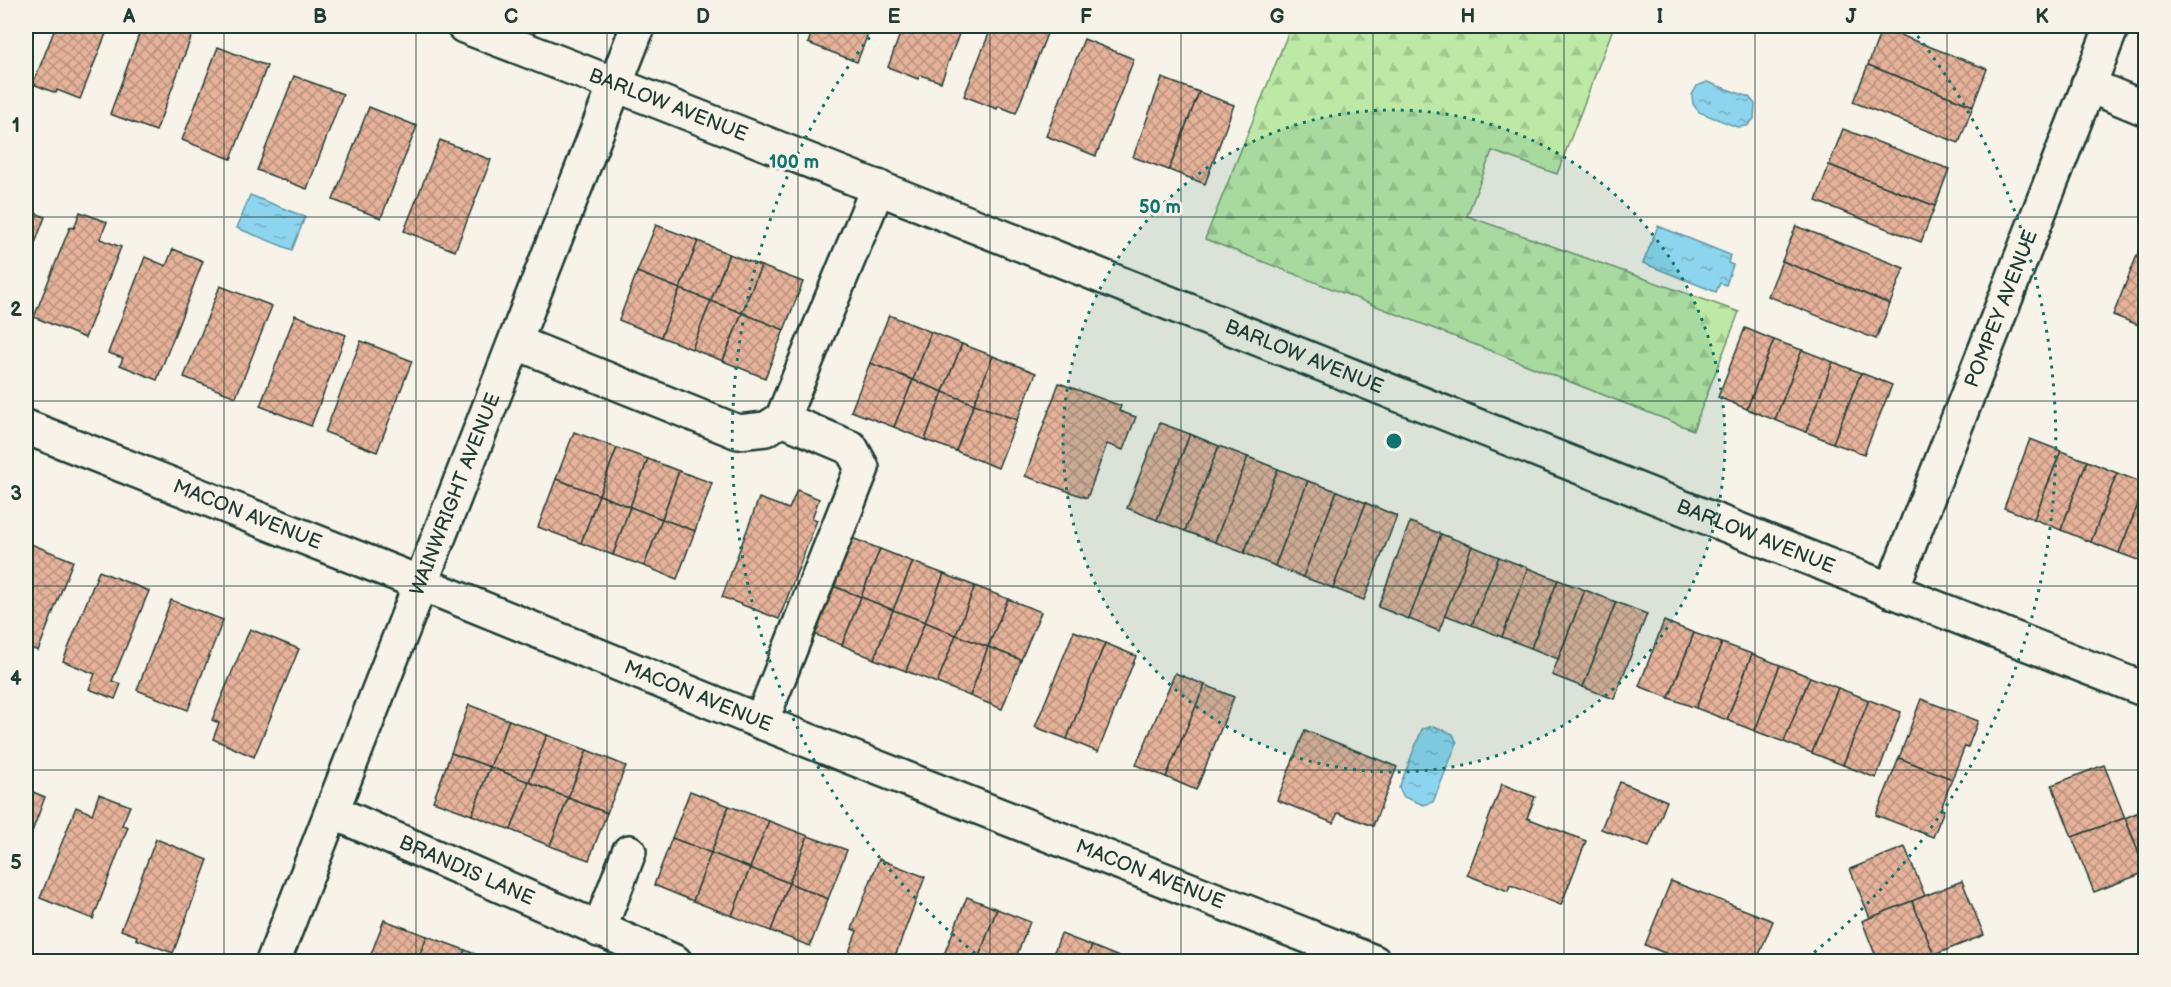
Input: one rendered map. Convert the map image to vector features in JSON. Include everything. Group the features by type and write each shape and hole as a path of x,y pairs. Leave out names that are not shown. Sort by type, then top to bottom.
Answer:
{"street":[{"name":"BARLOW AVENUE","path":"464,26 616,84 2145,690"},
{"name":"WAINWRIGHT AVENUE","path":"273,962 638,26"},
{"name":"POMPEY AVENUE","path":"1891,591 2112,26"},
{"path":"2088,85 2145,108"},
{"path":"515,342 738,432 766,429 782,419 878,188"},
{"path":"761,722 862,468 851,448 782,419"},
{"name":"MACON AVENUE","path":"26,427 420,583 761,722 1374,962"},
{"name":"BRANDIS LANE","path":"333,812 672,961"},
{"path":"599,930 630,852"}],"green space":[{"path":"1291,26 1614,26 1557,174 1492,151 1467,216 1739,312 1693,430 1205,239"}],"water":[{"path":"1707,82 1749,97 1755,104 1754,119 1747,126 1737,127 1699,112 1693,104 1692,95 1697,86"},
{"path":"250,195 305,217 292,250 237,228"},
{"path":"1658,226 1730,255 1728,263 1733,265 1726,285 1720,283 1716,292 1643,263"},
{"path":"1433,726 1453,734 1457,743 1433,802 1424,805 1404,797 1399,788 1422,729"}],"building":[{"path":"56,26 109,26 80,99 33,84"},
{"path":"142,26 167,26 192,35 156,131 110,114"},
{"path":"814,26 871,26 857,62 808,43"},
{"path":"903,26 962,26 941,82 920,75 918,79 888,67"},
{"path":"992,26 1050,26 1016,113 998,106 997,109 964,96"},
{"path":"1882,28 1987,69 1973,106 1868,65"},
{"path":"1084,39 1134,59 1096,156 1046,136"},
{"path":"218,47 267,66 231,159 182,140"},
{"path":"1868,65 1973,106 1959,143 1853,102"},
{"path":"294,76 343,94 307,189 257,170"},
{"path":"1162,78 1199,92 1169,170 1133,157"},
{"path":"1199,92 1234,105 1205,184 1169,170"},
{"path":"369,107 417,126 381,218 333,200"},
{"path":"1843,129 1949,169 1935,206 1829,165"},
{"path":"440,140 491,160 455,251 404,231"},
{"path":"1829,165 1935,206 1921,242 1816,201"},
{"path":"26,209 45,217 26,267"},
{"path":"80,212 107,222 100,239 121,247 85,338 34,317 70,227 74,228"},
{"path":"656,225 698,241 680,289 637,272"},
{"path":"1796,226 1904,268 1890,304 1782,261"},
{"path":"2146,233 2146,328 2113,315"},
{"path":"698,241 729,254 711,301 680,289"},
{"path":"173,249 203,261 157,380 120,365 123,358 108,353 145,257 166,266"},
{"path":"729,254 761,266 742,313 711,301"},
{"path":"1782,261 1890,304 1876,339 1768,296"},
{"path":"761,266 803,282 784,330 742,313"},
{"path":"637,272 680,289 661,337 619,320"},
{"path":"220,286 272,306 236,397 184,377"},
{"path":"680,289 711,301 692,349 661,337"},
{"path":"711,301 742,313 723,361 692,349"},
{"path":"742,313 784,330 765,378 723,361"},
{"path":"295,315 346,335 311,426 260,406"},
{"path":"889,315 931,332 913,380 870,363"},
{"path":"1745,328 1774,340 1747,409 1718,397"},
{"path":"931,332 962,344 943,392 913,380"},
{"path":"1774,340 1802,350 1775,420 1747,409"},
{"path":"361,341 412,361 377,452 325,432"},
{"path":"962,344 993,356 974,404 943,392"},
{"path":"1802,350 1833,362 1806,432 1775,420"},
{"path":"993,356 1036,373 1017,420 974,404"},
{"path":"1833,362 1861,373 1833,443 1806,432"},
{"path":"870,363 913,380 894,427 851,411"},
{"path":"1861,373 1892,385 1864,454 1833,443"},
{"path":"913,380 943,392 925,440 894,427"},
{"path":"1059,383 1121,406 1119,411 1136,417 1123,450 1107,444 1087,498 1025,476"},
{"path":"943,392 974,404 956,451 925,440"},
{"path":"974,404 1017,420 998,468 956,451"},
{"path":"1160,423 1190,434 1157,520 1127,508"},
{"path":"574,432 617,448 599,495 556,479"},
{"path":"1190,434 1219,446 1185,531 1157,520"},
{"path":"2030,439 2061,451 2034,519 2004,508"},
{"path":"1219,446 1248,457 1215,542 1185,531"},
{"path":"617,448 648,459 630,507 599,495"},
{"path":"2061,451 2087,461 2061,530 2034,519"},
{"path":"1248,457 1278,469 1244,553 1215,542"},
{"path":"648,459 679,471 662,519 630,507"},
{"path":"2087,461 2117,473 2091,542 2061,530"},
{"path":"1278,469 1308,481 1275,566 1244,553"},
{"path":"679,471 712,483 695,531 662,519"},
{"path":"2117,473 2146,484 2119,553 2091,542"},
{"path":"556,479 599,495 581,543 538,527"},
{"path":"1308,481 1337,491 1303,577 1275,566"},
{"path":"2146,484 2146,563 2119,553"},
{"path":"797,490 819,499 812,518 817,520 779,619 722,597 759,498 789,509"},
{"path":"1337,491 1366,503 1333,588 1303,577"},
{"path":"599,495 630,507 613,555 581,543"},
{"path":"1366,503 1397,516 1364,600 1333,588"},
{"path":"630,507 662,519 644,566 613,555"},
{"path":"662,519 695,531 677,579 644,566"},
{"path":"1410,522 1441,534 1409,619 1378,607"},
{"path":"1441,534 1472,546 1439,631 1409,619"},
{"path":"847,536 880,549 861,597 828,584"},
{"path":"26,542 73,561 38,651 26,646"},
{"path":"1472,546 1499,557 1472,625 1445,615"},
{"path":"880,549 913,562 893,610 861,597"},
{"path":"1499,557 1528,568 1502,637 1472,625"},
{"path":"913,562 944,574 925,622 893,610"},
{"path":"1528,568 1558,580 1531,648 1502,637"},
{"path":"99,571 149,591 112,681 121,684 115,699 89,689 95,674 63,661"},
{"path":"944,574 975,586 956,635 925,622"},
{"path":"1558,580 1585,590 1558,659 1531,648"},
{"path":"828,584 861,597 842,645 809,632"},
{"path":"975,586 1008,599 988,647 956,635"},
{"path":"1585,590 1616,602 1583,687 1552,675"},
{"path":"861,597 893,610 874,659 842,645"},
{"path":"1008,599 1041,612 1021,660 988,647"},
{"path":"171,600 223,620 188,710 137,690"},
{"path":"1616,602 1647,614 1614,699 1583,687"},
{"path":"893,610 925,622 906,671 874,659"},
{"path":"1664,621 1694,633 1669,698 1639,686"},
{"path":"925,622 956,635 937,683 906,671"},
{"path":"250,629 299,649 254,757 213,739 219,723 212,720"},
{"path":"1074,631 1105,643 1067,739 1035,727"},
{"path":"1694,633 1722,643 1696,708 1669,698"},
{"path":"956,635 988,647 970,696 937,683"},
{"path":"1105,643 1136,656 1098,752 1067,739"},
{"path":"1722,643 1752,654 1727,720 1696,708"},
{"path":"988,647 1021,660 1002,709 970,696"},
{"path":"1752,654 1780,665 1755,731 1727,720"},
{"path":"1780,665 1810,677 1784,742 1755,731"},
{"path":"1175,673 1205,685 1166,777 1136,765"},
{"path":"1810,677 1838,688 1812,753 1784,742"},
{"path":"1205,685 1234,697 1196,790 1166,777"},
{"path":"1838,688 1869,700 1843,765 1812,753"},
{"path":"1921,699 1978,721 1952,779 1899,758"},
{"path":"1869,700 1901,712 1876,778 1843,765"},
{"path":"469,705 509,720 490,767 451,753"},
{"path":"509,720 547,735 529,782 490,767"},
{"path":"1305,730 1397,767 1373,826 1338,813 1333,823 1277,800"},
{"path":"547,735 587,750 568,798 529,782"},
{"path":"587,750 626,766 607,813 568,798"},
{"path":"451,753 490,767 472,815 433,801"},
{"path":"1899,758 1952,779 1941,809 1944,810 1933,837 1876,815"},
{"path":"2104,765 2125,818 2072,837 2052,785"},
{"path":"490,767 529,782 511,830 472,815"},
{"path":"529,782 568,798 550,846 511,830"},
{"path":"1620,782 1667,801 1649,847 1601,829"},
{"path":"1502,784 1535,797 1527,818 1586,841 1561,905 1510,885 1508,891 1467,875"},
{"path":"26,789 45,797 26,848"},
{"path":"690,791 729,806 711,853 672,838"},
{"path":"99,794 130,806 122,825 128,827 93,919 40,898 76,807 92,814"},
{"path":"568,798 607,813 589,860 550,846"},
{"path":"729,806 769,821 750,868 711,853"},
{"path":"2146,809 2146,870 2125,818"},
{"path":"2125,818 2146,872 2094,892 2072,837"},
{"path":"769,821 808,836 789,883 750,868"},
{"path":"808,836 847,850 828,899 789,883"},
{"path":"672,838 711,853 693,901 654,885"},
{"path":"156,839 208,860 173,953 136,939 137,936 121,930"},
{"path":"1905,847 1925,896 1870,918 1850,869"},
{"path":"711,853 750,868 732,916 693,901"},
{"path":"879,859 925,877 894,959 882,955 879,962 873,962 849,952 857,931 852,929"},
{"path":"750,868 789,883 771,931 732,916"},
{"path":"1671,881 1773,921 1756,962 1687,962 1645,945"},
{"path":"1962,881 1984,935 1934,955 1912,901"},
{"path":"789,883 828,899 810,946 771,931"},
{"path":"967,897 997,909 977,962 941,962"},
{"path":"1912,901 1934,955 1917,962 1878,962 1862,921"},
{"path":"997,909 1030,922 1014,962 977,962"},
{"path":"384,920 427,936 417,962 368,962"},
{"path":"1061,934 1092,946 1085,962 1050,962"},
{"path":"427,936 465,950 461,962 417,962"},
{"path":"1092,946 1124,959 1123,962 1085,962"},
{"path":"465,950 494,962 461,962"}]}
